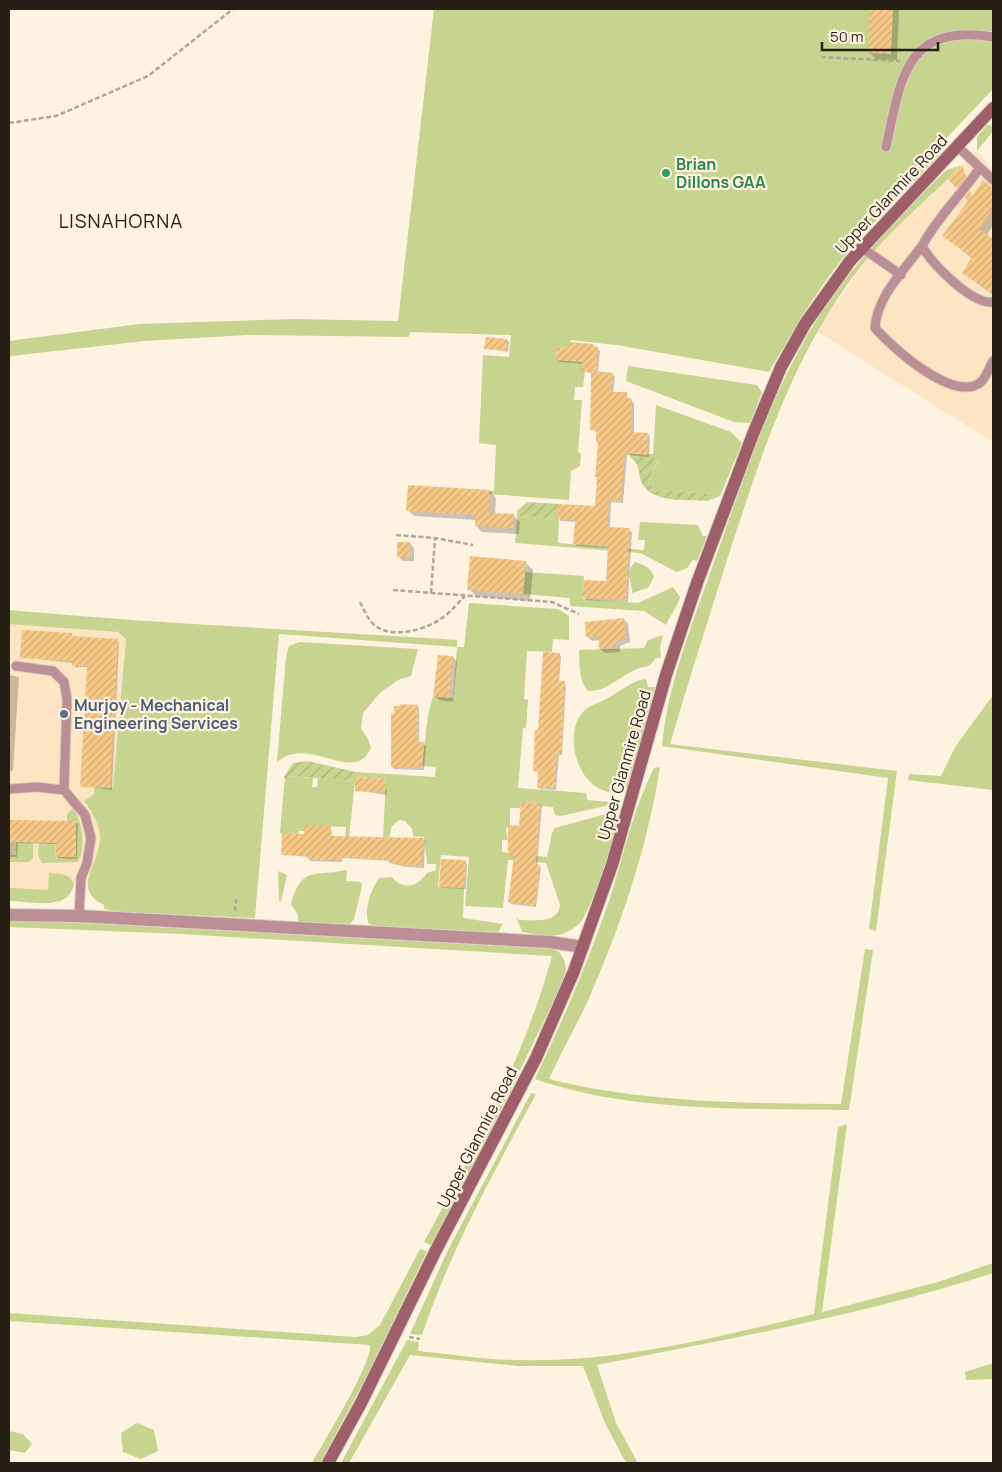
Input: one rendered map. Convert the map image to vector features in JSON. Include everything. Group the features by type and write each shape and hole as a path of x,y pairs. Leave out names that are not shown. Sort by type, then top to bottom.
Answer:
{"main road":[{"name":"Upper Glanmire Road","path":"328,1463 366,1395 436,1250 550,1030 583,947 612,865 679,634 753,434 791,348 828,290 861,247 993,108"}],"street":[{"path":"9,915 79,916 550,942 583,947"}],"lane":[{"path":"886,147 900,84 909,63 933,40 960,34 993,38"},
{"path":"958,147 979,169 993,180"},
{"path":"979,169 963,194 929,232 922,246 876,314 875,328 892,347 944,382 966,387 981,382 993,361"},
{"path":"922,246 930,260 942,273 974,296 987,303 993,302"},
{"path":"861,247 901,275"},
{"path":"16,666 53,670 64,682 67,699 64,790 85,815 91,838 87,862 81,878 79,916"},
{"path":"9,788 37,787 64,790"}],"path":[{"path":"9,123 56,116 148,76 233,9"},
{"path":"820,57 899,60 909,63"},
{"path":"396,535 435,538 473,545"},
{"path":"431,593 435,538"},
{"path":"393,590 552,602 578,614"},
{"path":"360,602 376,627 390,632 426,627 441,619 465,596"}],"shaded area":[{"path":"977,151 993,171 993,442 816,331 875,248"},
{"name":"Murjoy - Mechanical Engineering Services","path":"9,618 127,627 104,905 96,901 89,893 88,885 81,884 75,884 68,898 60,902 9,901"}],"green space":[{"name":"Brian Dillons GAA","path":"434,9 993,9 993,89 939,146 943,150 839,263 811,303 769,372 617,345 571,340 569,348 557,347 556,360 582,362 585,371 583,387 575,387 574,400 582,400 578,452 581,453 580,466 571,471 569,500 476,493 476,490 494,491 496,445 479,443 483,355 509,357 511,335 410,332 409,337 247,335 144,341 11,356 9,360 9,341 139,324 294,319 398,321"},
{"path":"987,125 991,125 993,131 977,151 977,137"},
{"path":"962,165 864,263 830,310 811,344 778,414 751,486 670,744 897,771 876,931 869,929 888,778 662,746 675,677 689,632 763,428 793,362 810,330 830,300 871,249 900,216 946,170"},
{"path":"628,366 757,385 762,392 750,423 734,422 626,381"},
{"path":"656,405 731,432 742,443 720,496 708,501 716,494 654,490 648,481 659,460 630,457 630,454 653,454"},
{"path":"630,457 659,459 648,481 654,490 716,494 708,501 670,499 652,494 641,481 637,465"},
{"path":"527,502 558,504 557,519 517,516 517,511"},
{"path":"517,516 559,519 558,543 644,550 645,540 638,540 640,522 698,525 703,536 707,536 697,561 693,560 687,568 677,572 640,553 515,543"},
{"path":"635,562 644,565 654,577 648,588 632,593 630,570"},
{"path":"525,572 584,576 583,599 638,603 673,587 680,597 666,625 644,611 570,606 570,598 523,594"},
{"path":"469,603 558,609 569,616 569,640 553,639 552,652 527,651 524,699 528,700 526,728 523,728 518,788 586,793 587,800 610,802 609,805 561,816 555,815 553,807 540,806 540,803 521,802 520,808 510,808 510,824 506,829 508,840 502,840 502,852 547,857 552,833 555,828 613,812 617,814 617,822 610,850 588,909 579,924 562,934 545,935 522,932 516,916 519,920 544,920 555,915 558,911 560,905 546,863 508,860 503,908 465,906 469,857 441,855 438,887 464,888 463,918 503,924 498,932 380,927 369,924 367,919 367,907 373,888 379,878 392,877 406,886 415,884 427,873 436,870 436,864 427,864 424,837 413,836 412,829 405,821 399,820 392,826 389,838 383,837 386,779 355,777 356,772 435,777 436,767 422,766 428,715 433,696 453,698 457,647 464,647"},
{"path":"9,610 177,623 457,640 457,647 279,634 255,918 118,912 104,909 104,905 94,899 89,891 89,876 99,849 100,835 95,819 84,801 94,794 94,787 113,788 126,639 118,632 9,624"},
{"path":"663,635 660,647 661,658 656,658 649,666 633,671 604,688 588,691 581,677 579,650 644,648 648,640"},
{"path":"299,642 418,649 411,676 398,680 380,693 363,713 361,728 371,748 364,758 356,762 346,762 300,753 288,755 277,762 286,657 289,646"},
{"path":"646,679 648,687 655,687 628,788 611,792 605,791 587,779 576,758 574,734 577,723 582,713 588,708 631,684"},
{"path":"993,695 993,790 908,780 909,774 941,776 955,747"},
{"path":"307,761 356,772 355,781 289,776 285,779 284,777 293,763"},
{"path":"660,767 648,829 620,920 585,1007 549,1079 621,1093 658,1097 731,1102 841,1104 865,949 873,950 849,1110 731,1108 650,1103 610,1098 572,1090 535,1079 593,944 610,898 640,800 654,768"},
{"path":"289,776 313,778 312,787 317,787 318,778 355,781 349,838 345,837 346,827 318,826 309,831 299,831 298,834 280,833 285,779"},
{"path":"73,808 79,820 83,842 78,862 42,863 38,855 39,843 56,834 55,857 75,857 76,822 67,821 67,814"},
{"path":"16,832 33,842 33,858 29,862 9,862 9,855 16,855"},
{"path":"347,870 346,881 361,882 362,886 354,919 350,924 298,923 298,915 291,904 300,883 311,875"},
{"path":"278,871 287,875 281,902 279,901"},
{"path":"49,873 64,875 72,880 74,884 70,893 64,898 56,902 47,903 9,901 9,888 48,890"},
{"path":"9,919 554,949 560,953 565,962 566,971 560,988 489,1134 431,1245 424,1242 479,1138 513,1067 541,993 552,956 181,934 9,927"},
{"path":"531,1093 536,1094 459,1242 422,1335 410,1334 448,1250"},
{"path":"847,1124 822,1312 938,1282 993,1263 993,1273 846,1314 597,1365 616,1423 638,1463 626,1463 605,1423 583,1366 518,1366 410,1355 349,1463 341,1463 407,1340 419,1342 418,1351 492,1359 555,1360 630,1353 667,1347 814,1314 838,1127"},
{"path":"420,1249 427,1251 367,1376 320,1463 312,1463 356,1385 369,1354 370,1345 9,1321 9,1313 355,1337 368,1335 380,1325"},
{"path":"993,1363 993,1379 966,1380 965,1372"},
{"path":"137,1423 154,1430 158,1451 141,1459 123,1452 121,1433"},
{"path":"9,1431 23,1434 32,1444 25,1453 9,1450"}],"building":[{"path":"870,9 893,9 891,54 868,53"},
{"path":"962,165 966,177 956,188 948,179"},
{"path":"983,180 993,188 993,208 979,229 993,239 993,294 962,273 972,257 942,236 968,201 965,198 970,191 972,196"},
{"path":"486,337 507,339 506,351 484,349"},
{"path":"570,342 593,344 593,346 598,347 596,371 613,373 611,392 627,392 627,398 632,399 631,432 648,433 647,455 625,453 621,501 609,500 607,527 630,528 626,600 582,598 584,580 606,581 608,546 573,544 575,520 557,519 558,504 595,506 598,442 596,442 596,430 590,430 591,372 581,371 582,362 556,360 557,347 569,348"},
{"path":"408,485 490,490 489,513 514,514 513,528 475,526 476,515 406,511"},
{"path":"397,542 410,542 410,557 397,557"},
{"path":"470,556 526,561 523,594 467,590"},
{"path":"624,618 626,638 616,641 616,647 599,649 598,636 586,637 585,622"},
{"path":"22,630 72,633 72,636 118,639 110,788 80,787 87,666 72,666 72,661 20,658"},
{"path":"543,652 560,653 558,681 565,681 561,753 557,754 555,788 537,788 538,772 533,771 535,730 538,730"},
{"path":"438,655 453,656 449,698 433,696"},
{"path":"400,704 418,705 418,742 424,742 422,768 391,767 391,714 394,714 394,706 399,706"},
{"path":"355,777 386,779 385,793 355,791"},
{"path":"521,802 540,803 536,864 540,865 535,906 508,902 514,856 508,855 508,825 519,826"},
{"path":"9,820 76,821 76,857 55,857 56,843 9,842"},
{"path":"305,825 331,826 331,836 424,838 422,866 389,863 389,860 341,857 340,861 307,859 307,856 281,855 282,833 304,834"},
{"path":"441,859 466,860 464,888 439,887"}],"place":[{"name":"Brian Dillons GAA","path":"666,173"},
{"name":"Murjoy - Mechanical Engineering Services","path":"64,714"}],"district":[{"name":"LISNAHORNA","path":"121,221"}]}
